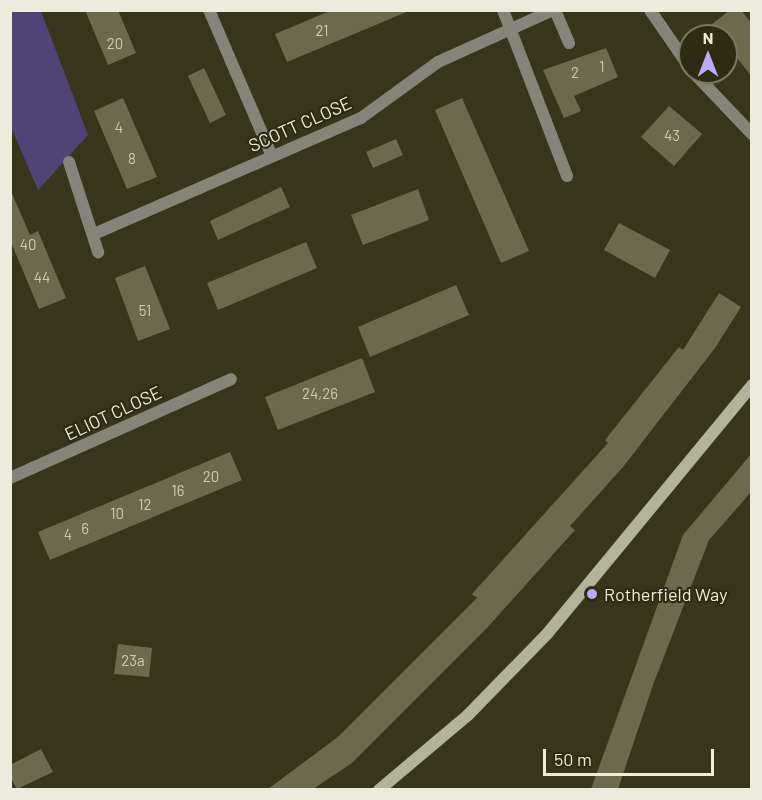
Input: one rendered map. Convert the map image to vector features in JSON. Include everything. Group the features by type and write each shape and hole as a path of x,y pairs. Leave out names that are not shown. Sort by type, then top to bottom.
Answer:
{"street":[{"path":"209,10 272,156"},
{"path":"502,10 567,176"},
{"path":"554,10 569,43"},
{"name":"SCOTT CLOSE","path":"94,234 361,118 438,62 554,10"},
{"path":"650,10 678,51"},
{"path":"704,84 752,134"},
{"path":"69,162 98,252"},
{"name":"ELIOT CLOSE","path":"10,478 231,379"},
{"path":"379,789 468,715 547,634 752,385"}],"shaded area":[{"path":"10,11 41,11 88,135 38,190 11,127"}],"building":[{"path":"85,10 118,10 136,53 108,65"},
{"path":"332,10 409,11 287,62 275,34"},
{"path":"730,10 741,10 752,24 752,77 738,59 738,24 712,24"},
{"path":"606,48 618,77 574,96 581,111 564,118 543,70"},
{"path":"204,68 226,115 210,123 188,76"},
{"path":"123,98 157,177 127,189 94,111"},
{"path":"462,98 529,251 501,263 435,110"},
{"path":"669,106 702,134 674,166 641,137"},
{"path":"396,139 403,155 373,168 366,152"},
{"path":"281,187 290,207 218,240 210,221"},
{"path":"10,189 30,235 38,231 66,298 39,309 10,240"},
{"path":"418,189 429,220 363,245 351,215"},
{"path":"619,223 670,250 655,278 604,250"},
{"path":"306,242 317,268 218,310 207,283"},
{"path":"145,266 170,329 138,341 115,278"},
{"path":"456,285 469,315 370,357 358,327"},
{"path":"719,293 741,307 715,348 623,467 570,526 575,530 486,629 352,763 313,789 268,789 338,737 477,598 472,594 608,443 605,440 679,347 683,350"},
{"path":"362,358 375,392 278,430 265,397"},
{"path":"230,452 242,480 50,560 38,532"},
{"path":"752,453 752,491 709,540 653,685 618,789 591,789 683,535"},
{"path":"118,644 152,648 149,677 114,674"},
{"path":"41,749 53,772 17,789 10,777 10,765"}],"place":[{"name":"Rotherfield Way","path":"592,594"}]}
